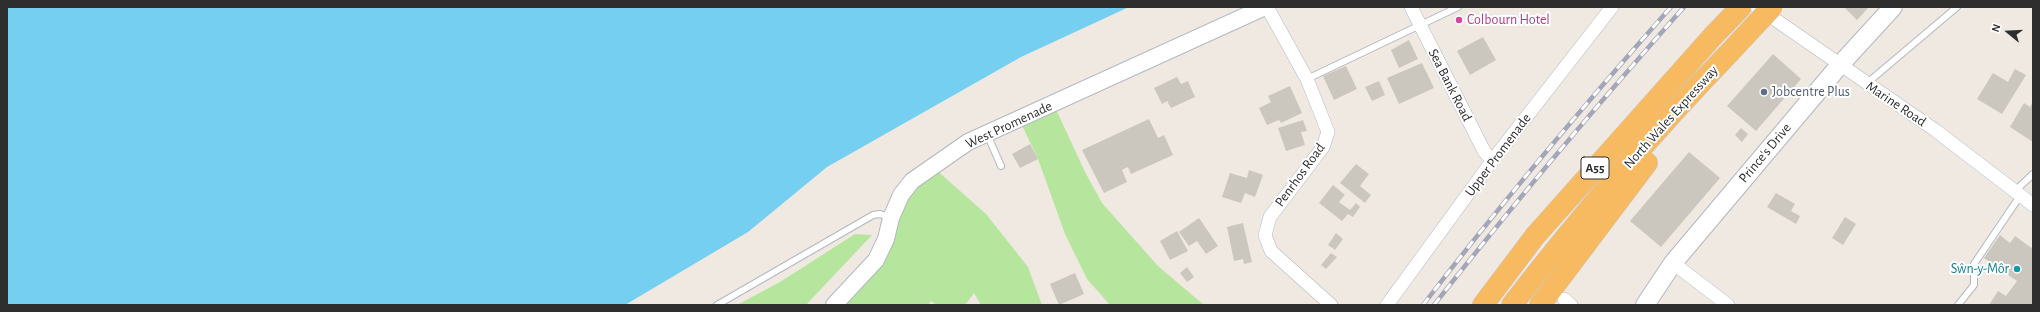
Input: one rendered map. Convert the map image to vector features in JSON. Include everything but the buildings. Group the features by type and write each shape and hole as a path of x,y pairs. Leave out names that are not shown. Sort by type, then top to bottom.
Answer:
{"highway":[{"name":"North Wales Expressway","path":"1483,305 1535,236 1713,36 1741,7"},
{"name":"North Wales Expressway","path":"1512,305 1553,253 1692,92 1772,7"},
{"path":"1540,305 1651,158 1692,92"}],"main road":[{"name":"Prince's Drive","path":"1644,305 1673,262 1839,66 1894,7"}],"street":[{"name":"Penrhos Road","path":"1266,7 1307,79 1328,132 1323,147 1270,217 1265,235 1272,251 1331,305"},
{"name":"West Promenade","path":"834,305 876,260 886,239 891,218 902,195 912,181 968,142 1266,7"},
{"name":"Sea Bank Road","path":"1411,7 1484,151 1492,161"},
{"name":"Upper Promenade","path":"1387,305 1492,161 1612,7"},
{"name":"Marine Road","path":"1757,7 1839,66 1935,130 2033,205"},
{"path":"1673,262 1728,305"}],"lane":[{"path":"1307,79 1458,7"},
{"path":"1866,84 1957,7"},
{"path":"987,134 1000,166"},
{"path":"1958,305 1974,285 1974,264 2017,194 2033,174"},
{"path":"717,305 873,215 880,214 891,218"}],"green space":[{"path":"1053,103 1085,172 1102,203 1158,266 1204,305 1110,305 1087,279 1065,234 1038,159 1019,119"},
{"path":"933,167 986,214 1028,267 1042,305 981,305 974,293 965,305 937,305 931,301 928,305 834,305 876,260 891,218"},
{"path":"855,234 872,235 806,305 737,305 780,282"}],"water":[{"path":"7,7 1129,7 1021,57 827,167 748,232 625,305 7,305"}],"railway":[{"path":"1423,305 1544,154 1671,7"},
{"path":"1434,305 1557,154 1684,7"}],"place":[{"name":"Colbourn Hotel","path":"1459,20"},
{"name":"Jobcentre Plus","path":"1764,92"},
{"name":"Sŵn-y-Môr","path":"2017,269"}]}
